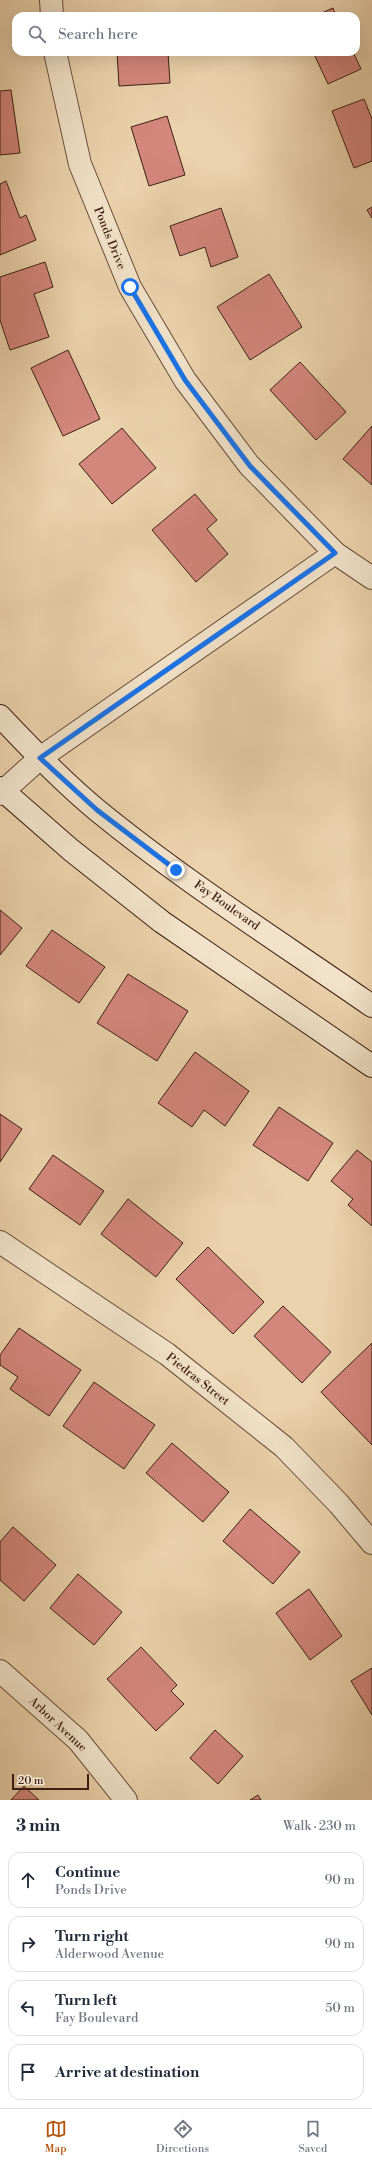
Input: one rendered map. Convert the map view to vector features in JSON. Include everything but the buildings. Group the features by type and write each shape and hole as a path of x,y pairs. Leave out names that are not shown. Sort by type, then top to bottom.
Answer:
{"street":[{"path":"51,0 52,12"},
{"name":"Ponds Drive","path":"57,56 80,164 130,287 185,380 250,466 335,553 372,578"},
{"path":"335,553 40,758 1,791 71,850 162,922 372,1066"},
{"name":"Fay Boulevard","path":"0,716 40,758 97,810 176,870 372,1006"},
{"name":"Piedras Street","path":"0,1242 167,1354 284,1447 339,1504 372,1543"},
{"name":"Arbor Avenue","path":"0,1671 78,1740 126,1800"}],"route":[{"path":"130,287 185,380 250,466 335,553 40,758 97,810 176,870"}]}
